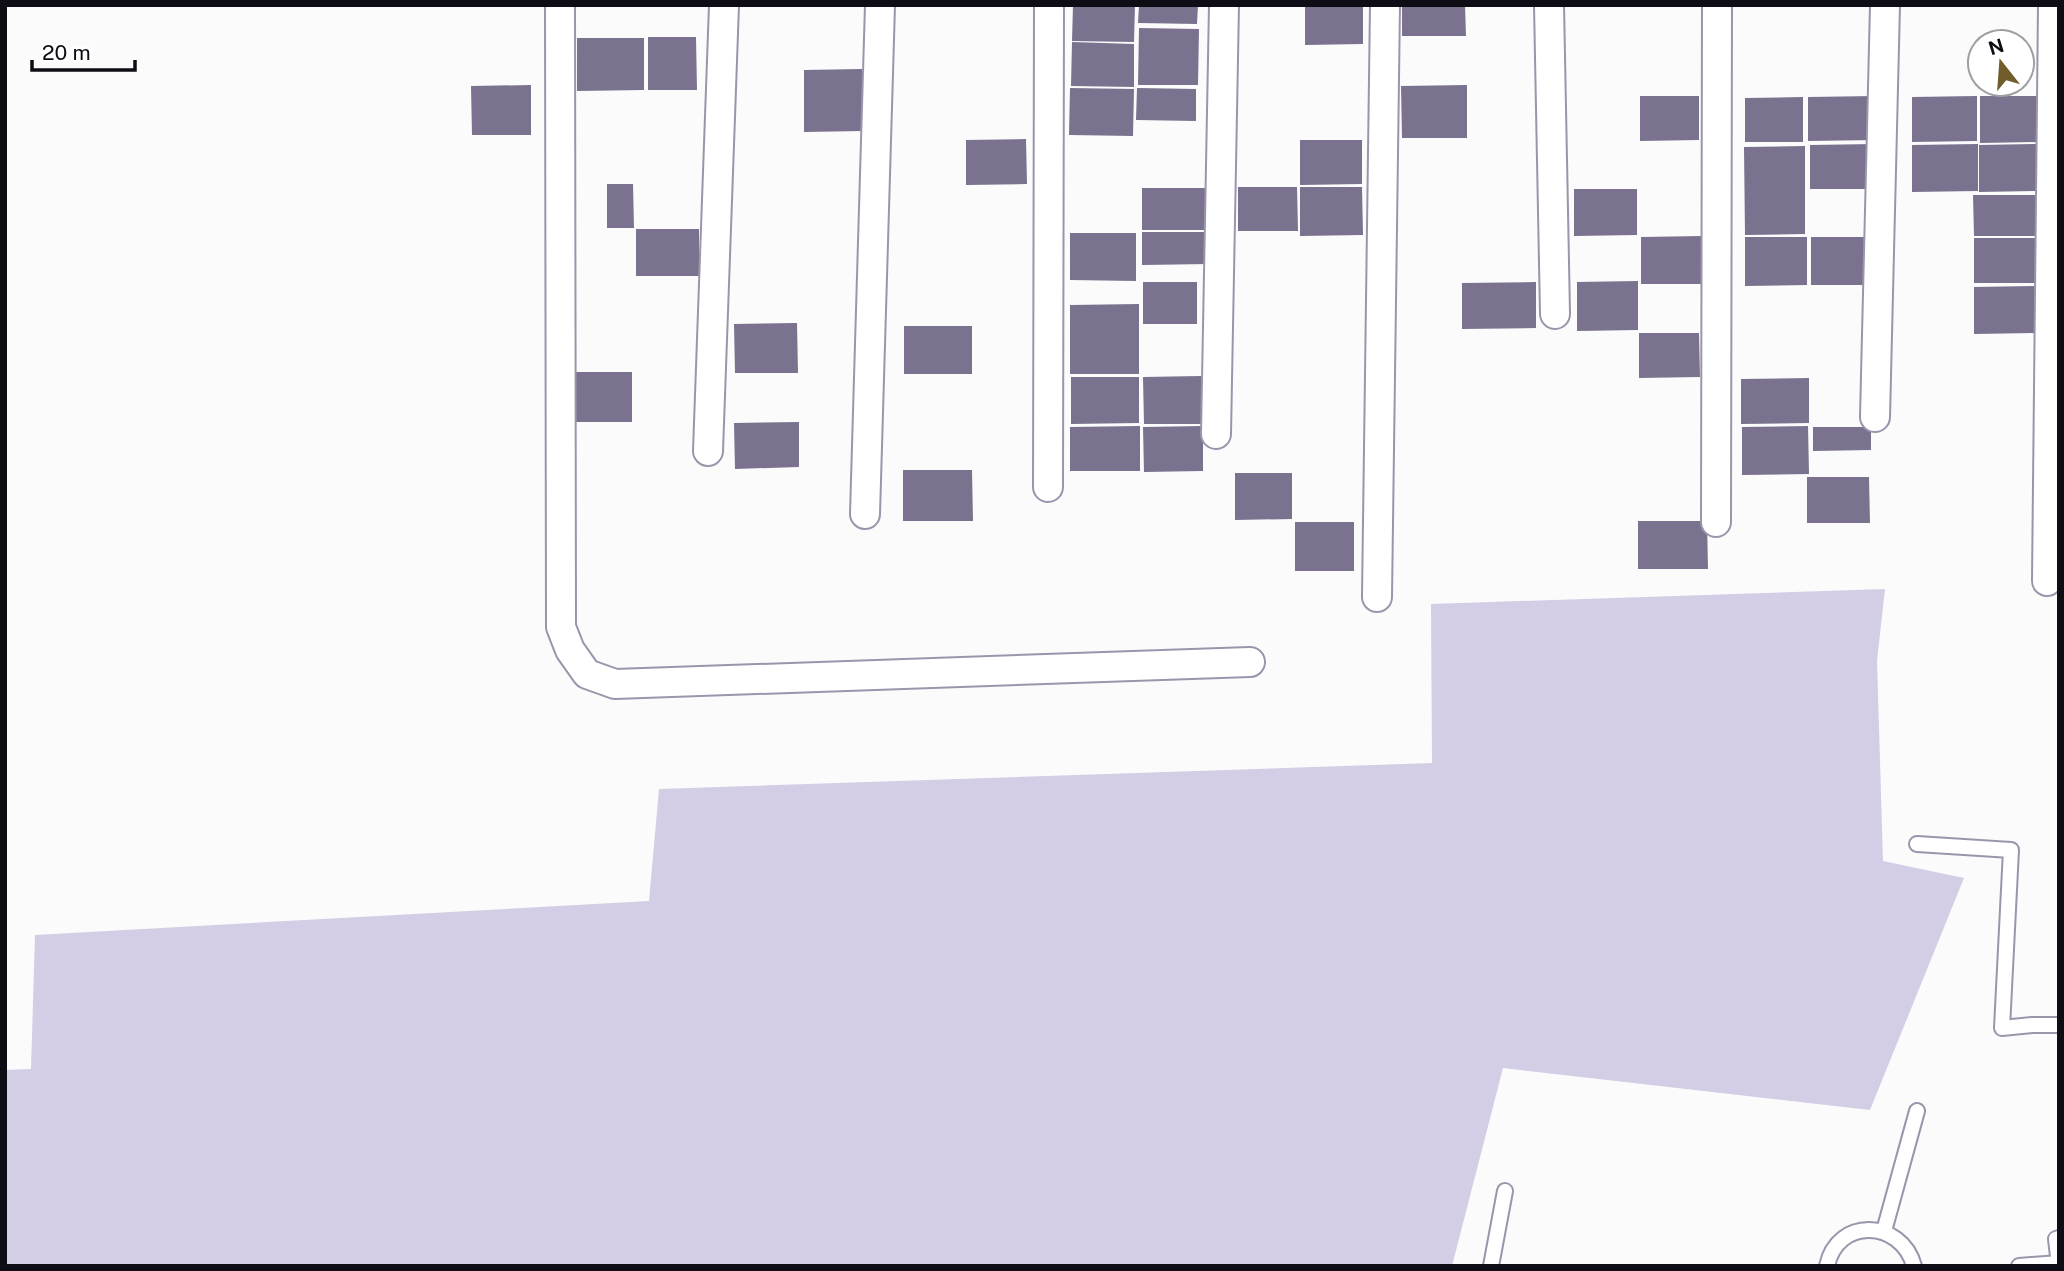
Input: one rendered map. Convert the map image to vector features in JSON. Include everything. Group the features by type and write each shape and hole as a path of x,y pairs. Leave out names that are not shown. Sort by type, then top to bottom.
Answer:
{"street":[{"path":"560,5 561,626 570,650 587,674 615,684 1250,662"},
{"path":"708,451 724,5"},
{"path":"865,514 880,5"},
{"path":"1048,487 1049,5"},
{"path":"1216,433 1224,5"},
{"path":"1377,597 1385,5"},
{"path":"1549,5 1556,314"},
{"path":"1716,522 1717,5"},
{"path":"1875,417 1885,5"},
{"path":"2047,581 2053,5"}],"lane":[{"path":"1917,844 2011,850 2002,1028 2059,1025"},
{"path":"1884,1231 1917,1111"},
{"path":"1491,1266 1505,1191"},
{"path":"1826,1266 1838,1242 1852,1233 1869,1229 1884,1231 1897,1238 1908,1249 1914,1266"},
{"path":"2019,1266 2059,1264 2056,1239 2059,1238"}],"shaded area":[{"path":"1885,589 1877,661 1883,861 1964,878 1870,1110 1503,1068 1452,1266 5,1266 5,1070 31,1069 35,935 649,901 659,789 1432,763 1431,604"}],"building":[{"path":"1073,5 1135,5 1134,42 1072,41"},
{"path":"1139,5 1198,5 1197,24 1138,23"},
{"path":"1305,5 1363,5 1363,44 1305,45"},
{"path":"1402,5 1465,5 1466,36 1402,36"},
{"path":"1139,28 1199,29 1198,85 1138,85"},
{"path":"648,37 696,37 697,90 648,90"},
{"path":"577,38 644,38 644,90 577,91"},
{"path":"1072,42 1134,44 1134,87 1071,86"},
{"path":"862,69 863,131 804,132 804,70"},
{"path":"531,85 531,135 472,135 471,86"},
{"path":"1467,85 1467,138 1402,138 1401,86"},
{"path":"1070,88 1134,89 1133,136 1069,135"},
{"path":"1137,88 1196,89 1196,121 1136,120"},
{"path":"1640,96 1699,96 1699,140 1640,141"},
{"path":"1875,96 1876,140 1808,141 1808,97"},
{"path":"2041,96 2041,142 1980,143 1980,98"},
{"path":"1803,97 1803,142 1745,142 1745,98"},
{"path":"1912,97 1977,98 1977,141 1912,142"},
{"path":"1026,139 1027,184 966,185 966,140"},
{"path":"1300,140 1362,140 1362,184 1300,185"},
{"path":"1875,144 1875,189 1810,189 1810,145"},
{"path":"1978,144 1978,191 1912,192 1912,145"},
{"path":"2037,144 2038,191 1979,192 1979,145"},
{"path":"1805,146 1805,234 1745,235 1744,147"},
{"path":"607,184 633,184 634,228 607,228"},
{"path":"1238,187 1297,187 1298,231 1238,231"},
{"path":"1300,187 1362,187 1363,235 1300,236"},
{"path":"1142,188 1206,188 1206,230 1142,230"},
{"path":"1574,189 1637,189 1637,235 1574,236"},
{"path":"1973,195 2038,195 2038,236 1974,236"},
{"path":"636,229 699,229 699,276 636,276"},
{"path":"1142,232 1209,232 1209,264 1142,265"},
{"path":"1070,233 1136,233 1136,281 1070,280"},
{"path":"1702,236 1703,284 1641,284 1641,237"},
{"path":"1745,237 1807,237 1807,285 1745,286"},
{"path":"1811,237 1872,237 1872,285 1811,285"},
{"path":"1974,238 2038,238 2038,283 1974,283"},
{"path":"1638,281 1638,330 1577,331 1577,282"},
{"path":"1143,282 1197,282 1197,324 1143,324"},
{"path":"1536,282 1536,328 1462,329 1462,283"},
{"path":"2041,286 2041,333 1974,334 1974,287"},
{"path":"1139,304 1139,374 1070,374 1070,305"},
{"path":"797,323 798,373 735,373 734,324"},
{"path":"904,326 972,326 972,374 904,374"},
{"path":"1639,333 1699,333 1700,377 1639,378"},
{"path":"568,372 632,372 632,422 568,422"},
{"path":"1201,376 1201,424 1144,424 1143,377"},
{"path":"1071,377 1139,377 1139,423 1071,424"},
{"path":"1809,378 1809,423 1741,424 1741,379"},
{"path":"799,422 799,467 735,469 734,423"},
{"path":"1140,426 1140,471 1070,471 1070,427"},
{"path":"1203,426 1203,471 1144,472 1143,427"},
{"path":"1808,426 1809,474 1742,475 1742,427"},
{"path":"1813,427 1871,427 1871,450 1813,451"},
{"path":"903,470 972,470 973,521 903,521"},
{"path":"1235,473 1292,473 1292,519 1235,520"},
{"path":"1807,477 1869,477 1870,523 1807,523"},
{"path":"1638,521 1707,521 1708,569 1638,569"},
{"path":"1295,522 1354,522 1354,571 1295,571"}]}
